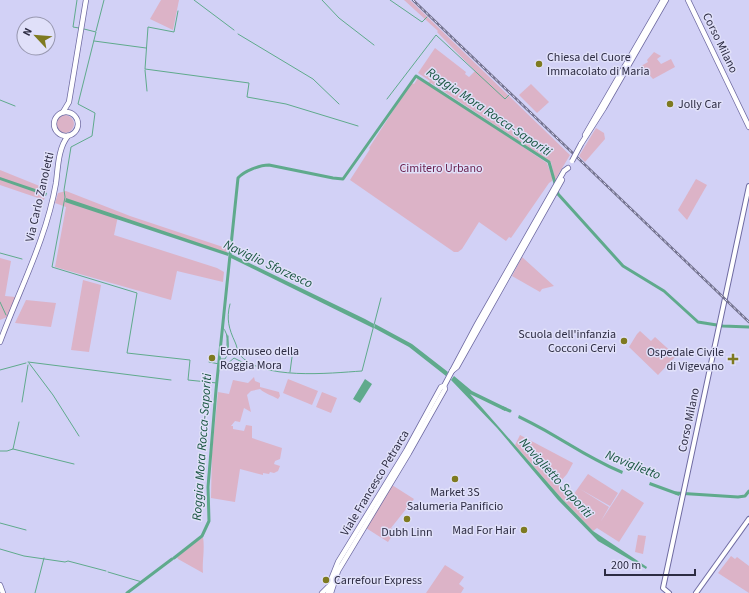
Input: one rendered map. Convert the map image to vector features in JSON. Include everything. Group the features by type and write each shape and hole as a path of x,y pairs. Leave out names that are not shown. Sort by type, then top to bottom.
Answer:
{"main road":[{"path":"69,102 54,121 54,127 58,134 68,136 74,133 77,127 77,120 72,114 69,102 86,0"},
{"path":"581,144 583,138 663,0"},
{"path":"581,144 604,108 666,0"},
{"name":"Corso Milano","path":"688,0 749,127"},
{"path":"62,112 72,114"},
{"name":"Corso Milano","path":"744,116 749,121"},
{"name":"Via Carlo Zanoletti","path":"58,134 62,146"},
{"name":"Via Carlo Zanoletti","path":"0,342 37,255 52,202 62,146 68,136"},
{"name":"Viale Francesco Petrarca","path":"329,593 329,586 338,562 406,451 442,387 457,367 519,253 581,144"},
{"name":"Viale Francesco Petrarca","path":"329,593 338,571 409,453 444,389 444,386"},
{"path":"0,585 3,593"},
{"path":"322,593 329,586"}],"street":[{"name":"Corso Milano","path":"669,593 663,588 749,186"},
{"path":"696,593 749,519"}],"green space":[{"path":"161,0 179,0 173,30 150,19"},
{"name":"Cimitero Urbano","path":"404,0 410,0 570,155 555,180 551,162 431,83 430,85 547,163 552,181 549,183 511,238 509,237 506,241 479,222 462,249 458,252 454,252 350,180 411,83 414,84 418,78 427,84 430,81 418,73 435,48 466,72 465,74 469,77 475,71 437,32 438,31"},
{"path":"654,52 661,56 657,59 661,64 671,59 675,67 653,79 641,66 648,62 647,60"},
{"path":"531,84 549,102 537,113 519,95"},
{"path":"65,115 71,118 74,124 71,130 65,133 59,130 56,124 59,118"},
{"path":"596,128 604,133 605,139 585,162 579,156"},
{"path":"0,170 47,189 44,200 0,185"},
{"path":"696,179 707,185 687,220 678,210"},
{"path":"66,191 130,216 226,248 227,253 118,216 114,235 217,268 224,272 223,282 177,271 171,300 55,267 66,207 55,203 58,193"},
{"path":"522,257 554,286 542,289 540,292 512,276"},
{"path":"0,258 11,261 5,296 16,297 7,317 0,320"},
{"path":"83,280 101,285 89,352 71,350"},
{"path":"26,300 56,303 51,327 15,323"},
{"path":"640,331 651,341 655,337 676,356 658,375 629,347"},
{"path":"254,377 255,381 260,383 260,387 279,392 280,396 278,399 260,389 251,391 247,395 251,412 244,408 240,422 235,421 231,426 233,426 233,429 244,431 246,425 252,426 252,438 282,448 280,459 275,461 274,464 280,466 278,471 274,473 270,472 269,474 263,473 263,475 240,469 235,502 211,498 212,453 218,392 229,394 233,380 248,383"},
{"path":"288,379 318,391 312,405 283,393"},
{"path":"322,392 337,398 331,413 316,407"},
{"path":"520,435 573,463 567,474 559,483 561,490 571,498 588,474 618,493 610,506 580,489 609,507 601,521 622,489 644,503 619,542 597,528 593,531 562,499 515,445"},
{"path":"392,485 414,499 391,528 395,531 388,542 366,528"},
{"path":"638,535 646,536 643,554 635,552"},
{"path":"203,537 204,546 203,573 177,557"},
{"path":"731,556 735,559 737,557 749,566 749,593 718,573"},
{"path":"445,565 464,577 459,584 464,588 461,593 426,593"}],"shaded area":[{"path":"0,177 47,193 46,196 0,180"},
{"path":"66,198 229,253 228,256 65,202"},
{"path":"231,254 365,319 374,324 373,328 231,258"},
{"path":"375,324 412,344 448,372 446,376 409,347 374,328"},
{"path":"454,376 472,391 507,408 505,411 470,394 562,499 593,531 647,567 646,569 598,541 558,500 497,428 451,380"},
{"path":"365,379 372,384 360,403 353,399"},
{"path":"519,415 623,471 622,474 518,418"},
{"path":"650,482 680,493 679,496 649,485"}],"waterway":[{"path":"77,0 73,27 79,28"},
{"path":"96,31 104,0"},
{"path":"194,0 234,30"},
{"path":"322,0 339,18 374,45"},
{"path":"390,0 422,22 427,17"},
{"path":"178,11 174,32 148,27 145,69 249,83 247,97 286,104 358,126"},
{"path":"84,29 96,32 78,104 95,113 92,136 71,147 64,190 65,197 52,267 137,293 127,353 190,360 188,380 217,383"},
{"path":"238,34 313,79 339,104"},
{"path":"387,99 436,35 505,99 509,95"},
{"path":"94,41 146,48"},
{"path":"145,70 147,91"},
{"name":"Roggia Mora Rocca-Saporiti","path":"174,558 202,536 209,521 208,487 216,390 238,178 252,169 269,165 343,179 416,76 549,162 558,194 623,266 664,291 698,322 723,326 749,327"},
{"path":"0,100 15,106"},
{"path":"0,253 22,259"},
{"path":"230,304 228,319 231,333 239,354 249,363 279,372 315,374 362,371 381,298"},
{"path":"0,302 6,315"},
{"path":"220,359 225,359 228,352 228,338 223,328"},
{"path":"227,335 227,353"},
{"path":"228,336 228,353"},
{"path":"290,372 292,357"},
{"path":"219,364 227,364 234,358 244,363 247,361"},
{"path":"28,362 171,380"},
{"path":"209,362 219,364"},
{"path":"0,370 26,363"},
{"path":"29,363 53,395 79,436"},
{"path":"22,402 28,365"},
{"name":"Naviglietto","path":"503,408 510,411"},
{"path":"0,451 13,449 19,422"},
{"path":"13,449 74,464"},
{"name":"Naviglietto","path":"676,493 738,497 745,496 749,491"},
{"path":"0,523 26,530"},
{"path":"0,549 24,556 65,562 68,561 106,571"},
{"path":"35,593 44,558"},
{"name":"Roggia Mora Rocca-Saporiti","path":"127,593 172,559"},
{"path":"108,572 142,582"}],"railway":[{"path":"413,0 749,322"}],"place":[{"name":"Chiesa del Cuore Immacolato di Maria","path":"539,64"},
{"name":"Jolly Car","path":"670,104"},
{"name":"Scuola dell'infanzia Cocconi Cervi","path":"624,341"},
{"name":"Ecomuseo della Roggia Mora","path":"212,358"},
{"name":"Ospedale Civile di Vigevano","path":"733,359"},
{"name":"Market 3S Salumeria Panificio","path":"455,479"},
{"name":"Dubh Linn","path":"407,519"},
{"name":"Mad For Hair","path":"524,530"},
{"name":"Carrefour Express","path":"326,580"}],"water label":[{"name":"Naviglio Sforzesco","path":"268,264"},
{"name":"Naviglietto Saporiti","path":"556,478"}]}
